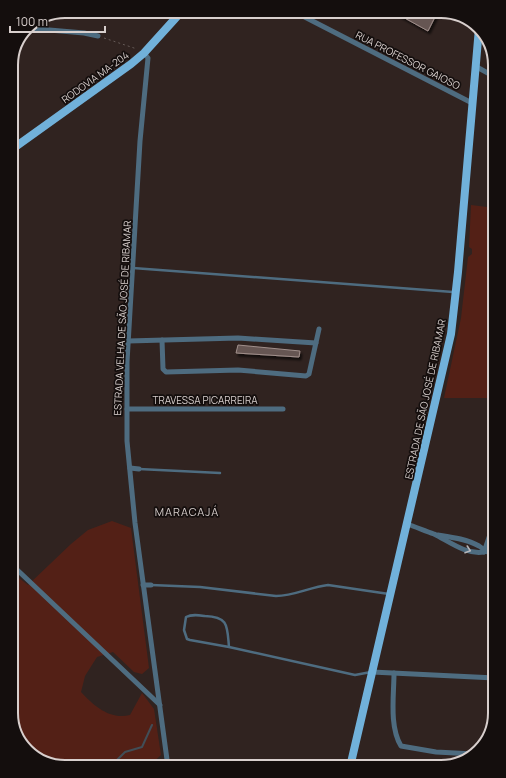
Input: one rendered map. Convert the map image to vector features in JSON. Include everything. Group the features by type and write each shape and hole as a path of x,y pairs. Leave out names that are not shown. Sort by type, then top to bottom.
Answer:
{"main road":[{"name":"RODOVIA MA-204","path":"18,145 117,75 144,53 176,18"},
{"name":"ESTRADA DE SÃO JOSÉ DE RIBAMAR","path":"352,760 449,341 456,292 478,37"}],"street":[{"name":"RUA PROFESSOR GAIOSO","path":"307,18 472,103"},
{"path":"36,29 84,33 98,36"},
{"name":"ESTRADA VELHA DE SÃO JOSÉ DE RIBAMAR","path":"144,53 148,58 143,102 128,341 126,409 130,468 143,585 167,760"},
{"path":"476,66 488,73"},
{"path":"162,340 163,368 166,372 238,370 306,376 309,374 319,329"},
{"path":"128,341 238,338 316,343"},
{"name":"TRAVESSA PICARREIRA","path":"126,409 283,409"},
{"path":"130,468 139,469"},
{"path":"407,524 435,535 452,545 475,552 488,553"},
{"path":"484,552 488,540"},
{"path":"18,571 160,705"},
{"path":"143,585 151,585"},
{"path":"372,672 488,678"},
{"path":"394,673 394,716 398,741 401,746 436,752 465,754"}],"lane":[{"path":"133,268 456,292"},
{"path":"139,469 220,473"},
{"path":"151,585 200,587 276,596 288,596 319,586 328,585 391,594"},
{"path":"229,647 226,625 221,619 215,616 199,615 186,617 184,630 187,639 355,675 372,672"}],"path":[{"path":"98,36 133,48"}],"shaded area":[{"path":"471,205 488,207 488,398 444,398 461,318 468,257 472,254 472,249 469,247"},
{"path":"112,521 131,528 149,668 142,674 134,672 113,652 97,657 85,676 81,692 103,711 109,714 123,716 130,715 142,693 154,709 161,755 156,760 62,760 50,758 41,754 28,742 24,736 18,719 18,577 28,585 88,530"}],"building":[{"path":"405,18 434,18 428,31"},
{"path":"238,345 300,351 299,357 236,353"}],"waterway":[{"path":"117,760 125,752 142,747 152,725"}],"district":[{"name":"MARACAJÁ","path":"187,511"}]}
